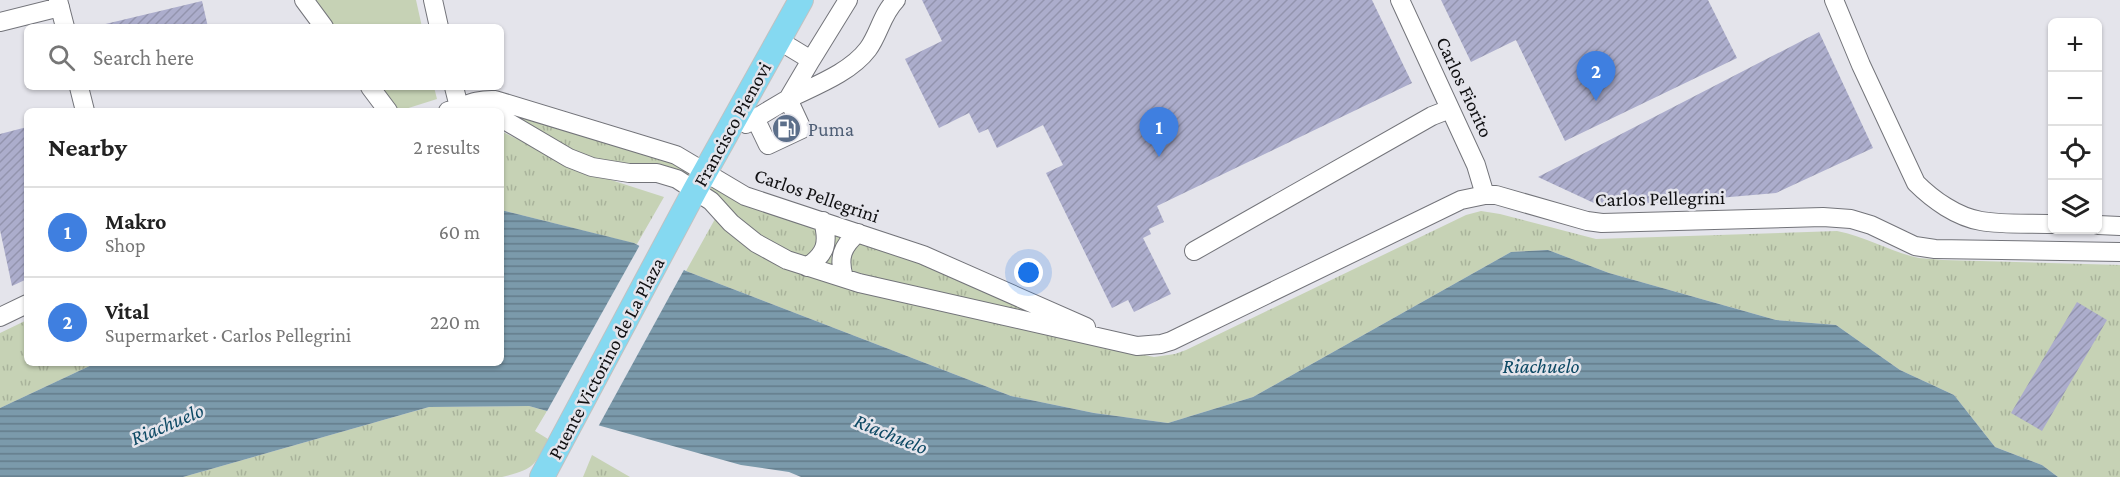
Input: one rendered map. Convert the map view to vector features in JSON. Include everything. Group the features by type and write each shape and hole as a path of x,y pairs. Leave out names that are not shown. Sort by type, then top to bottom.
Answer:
{"main road":[{"name":"Francisco Pienovi","path":"664,249 801,0"},
{"name":"Puente Victorino de La Plaza","path":"545,472 664,249"}],"street":[{"path":"304,0 322,24"},
{"path":"433,0 438,24"},
{"path":"788,99 849,0"},
{"path":"726,136 788,99 842,71 862,57 870,47 888,8 896,0"},
{"name":"Carlos Fiorito","path":"1400,0 1476,165 1485,195"},
{"path":"1834,0 1916,183 1927,195 1947,208 1980,221 2048,224"},
{"path":"0,22 59,4 64,24"},
{"path":"778,40 811,60"},
{"path":"81,90 84,108"},
{"path":"372,90 386,108"},
{"path":"453,108 454,90"},
{"path":"755,118 768,145 802,129 788,99"},
{"name":"Carlos Pellegrini","path":"455,108 470,101 495,100 597,133 676,155 701,181 711,201 731,223 756,243 807,267 844,278 1124,344 1149,346 1172,341 1461,200 1485,195 1508,198 1587,221 1602,223 1823,217 1851,219 1871,225 1915,246 1935,249 2120,252"},
{"path":"1194,251 1432,116 1450,109"},
{"name":"Carlos Pellegrini","path":"504,120 584,164 604,171 667,175 701,181 923,255 1124,344"},
{"path":"584,164 579,157 578,148 581,140 597,133"},
{"path":"807,267 818,259 825,247 827,234 823,221"},
{"path":"2102,225 2120,226"},
{"path":"844,278 840,266 842,252 848,241 858,233"},
{"path":"0,317 24,305"}],"green space":[{"path":"315,0 416,0 421,24 333,24"},
{"path":"383,90 435,90 437,99 408,108 397,108"},
{"path":"470,101 495,108 474,108"},
{"path":"504,110 687,161 823,221 1124,344 787,260 695,190 604,171 504,113"},
{"path":"504,132 580,170 664,197 637,244 504,211"},
{"path":"1481,211 1596,239 1837,231 1919,258 2120,265 2120,477 2058,477 2042,465 1995,447 1954,395 1900,370 1836,325 1776,320 1609,273 1548,250 1511,252 1253,397 1168,423 1094,413 1011,396 686,271 715,219 748,249 771,262 848,285 1154,357 1186,350 1466,215"},
{"path":"24,321 24,366 90,366 0,408 0,333"},
{"path":"529,406 547,411 535,431 548,439 532,466 521,472 502,477 183,477 429,407"},
{"path":"592,455 630,477 583,477"}],"water":[{"name":"Riachuelo","path":"504,211 634,243 686,271 1011,396 1094,413 1168,423 1253,397 1511,252 1548,250 1609,273 1776,320 1836,325 1900,370 1954,395 1995,447 2042,465 2058,477 801,477 789,472 741,465 529,406 429,407 183,477 0,477 0,408 90,366 504,366"}],"pier":[{"path":"641,243 685,268 598,427 546,413"}],"building":[{"path":"922,0 1372,0 1412,83 1157,206 1164,222 1149,229 1151,234 1143,238 1171,294 1134,312 1128,300 1112,308 1046,173 1063,165 1043,125 997,148 988,129 979,133 969,113 939,128 905,59 942,41"},
{"path":"1441,0 1708,0 1737,58 1565,141 1516,40 1471,62"},
{"path":"202,1 207,24 105,24"},
{"path":"1819,32 1873,148 1776,193 1661,203 1596,204 1538,177"},
{"path":"24,128 24,280 12,286 0,230 0,134"},
{"path":"2077,302 2107,320 2042,431 2011,413"}],"place":[{"name":"Vital","path":"1596,101"},
{"name":"Puma","path":"787,129"},
{"name":"Makro","path":"1159,157"}]}
